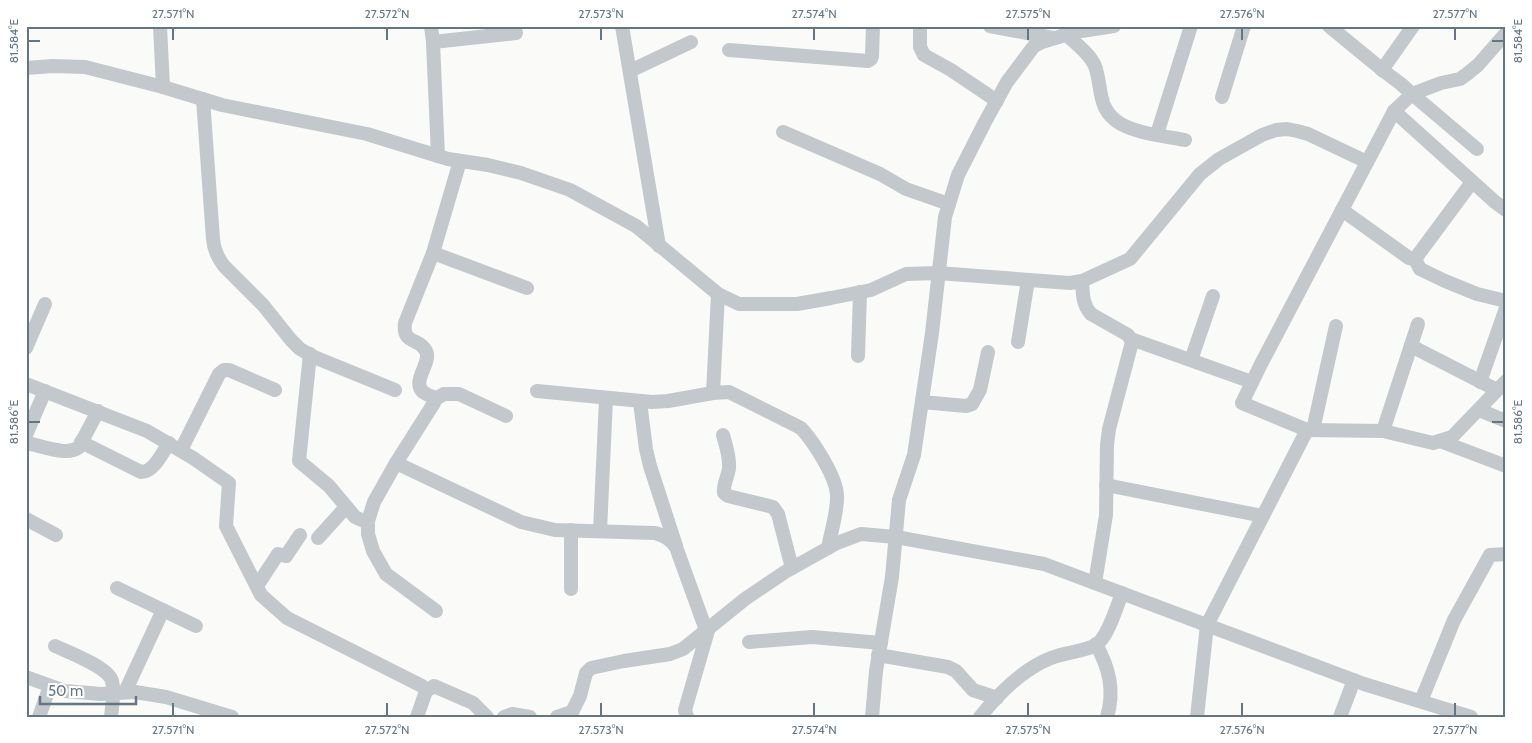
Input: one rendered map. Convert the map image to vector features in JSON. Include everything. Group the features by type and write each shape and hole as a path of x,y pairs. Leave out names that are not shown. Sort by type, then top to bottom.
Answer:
{"street":[{"path":"160,26 162,87"},
{"path":"431,26 438,156"},
{"path":"622,26 660,246"},
{"path":"729,50 868,61 872,56 873,26"},
{"path":"920,26 920,47 924,55 951,70 997,101"},
{"path":"990,26 1053,38"},
{"path":"872,717 880,649 892,577 899,500 914,455 932,333 945,217 958,174 1008,82 1034,46 1053,38 1114,26"},
{"path":"1157,134 1191,26"},
{"path":"1222,97 1244,26"},
{"path":"1329,26 1477,149"},
{"path":"1382,70 1413,26"},
{"path":"433,42 516,32"},
{"path":"1501,386 1452,437 1433,443 1383,431 1310,430 1242,403 1394,111 1412,94 1441,83 1460,79 1478,66 1506,33"},
{"path":"1067,35 1090,57 1095,67 1102,103 1109,113 1121,124 1185,140"},
{"path":"630,71 691,42"},
{"path":"26,68 53,66 85,67 222,105 367,134 438,156 522,173 570,190 636,226 718,294 739,304 797,304 871,290 906,274 938,273 1070,283 1082,281 1130,258 1200,174 1219,159 1262,135 1276,130 1297,131 1308,134 1367,162"},
{"path":"203,99 215,252 224,266 263,305 300,349 395,390"},
{"path":"1394,111 1472,182 1506,210"},
{"path":"783,132 880,174 906,189 949,204"},
{"path":"434,400 433,397 422,391 419,383 427,357 426,352 423,347 409,339 404,329 433,253 460,161"},
{"path":"1415,260 1472,182"},
{"path":"1342,210 1409,258 1415,260 1420,269 1477,294 1506,301"},
{"path":"433,253 527,288"},
{"path":"1018,342 1028,280"},
{"path":"1082,281 1084,304 1087,310 1128,335 1131,339 1252,382"},
{"path":"858,356 860,292"},
{"path":"713,393 718,294"},
{"path":"1191,360 1213,296"},
{"path":"26,348 45,304"},
{"path":"1480,382 1506,308"},
{"path":"1383,431 1418,324"},
{"path":"1197,717 1207,625 1310,430 1336,326"},
{"path":"1095,582 1106,515 1109,429 1132,342 1131,339"},
{"path":"1411,346 1480,382 1501,386"},
{"path":"922,402 966,406 972,404 980,390 988,352"},
{"path":"310,354 303,434 298,458 301,464 329,486 355,517 368,523"},
{"path":"81,442 141,472 146,472 175,446 219,374 224,370 229,370 275,390"},
{"path":"26,384 134,425 175,446 229,483 226,526 261,596 287,618 422,686 426,691"},
{"path":"26,435 45,391"},
{"path":"537,391 640,402 668,401 729,392 801,428 807,434 833,477 836,486 837,497 828,548"},
{"path":"436,611 386,574 373,551 368,534 368,523 374,502 434,403 434,400 444,394 459,394 506,416"},
{"path":"600,531 606,399"},
{"path":"640,402 650,466 676,547 707,628 685,710 686,716"},
{"path":"1479,410 1506,421"},
{"path":"26,443 71,451 78,447 98,411"},
{"path":"723,435 729,458 724,493 728,496 773,507 778,514 792,568"},
{"path":"1440,441 1506,466"},
{"path":"396,463 521,522 555,530 655,533 671,540 676,547"},
{"path":"1106,486 1263,516"},
{"path":"318,538 346,507"},
{"path":"26,519 56,535"},
{"path":"571,530 571,589"},
{"path":"557,717 572,712 580,696 586,673 591,668 670,654 683,649 745,599 792,568 828,548 861,534 896,537 1044,564 1354,680 1421,701 1452,714 1471,717"},
{"path":"257,586 278,554 286,556 300,535"},
{"path":"1421,701 1454,620 1490,555 1506,554"},
{"path":"117,588 196,626"},
{"path":"980,717 1022,675 1051,658 1096,644 1103,637 1122,593"},
{"path":"111,717 119,693 162,610"},
{"path":"748,642 812,637 880,649 948,668 956,672 973,690 997,698"},
{"path":"1096,644 1106,662 1112,692 1107,717"},
{"path":"55,646 106,672 119,693"},
{"path":"26,677 65,692 101,694 134,692 166,697 231,717"},
{"path":"1340,717 1354,680"},
{"path":"39,717 50,686"},
{"path":"417,717 426,691 434,686 473,703 487,717"},
{"path":"504,717 512,714 530,717"}]}
